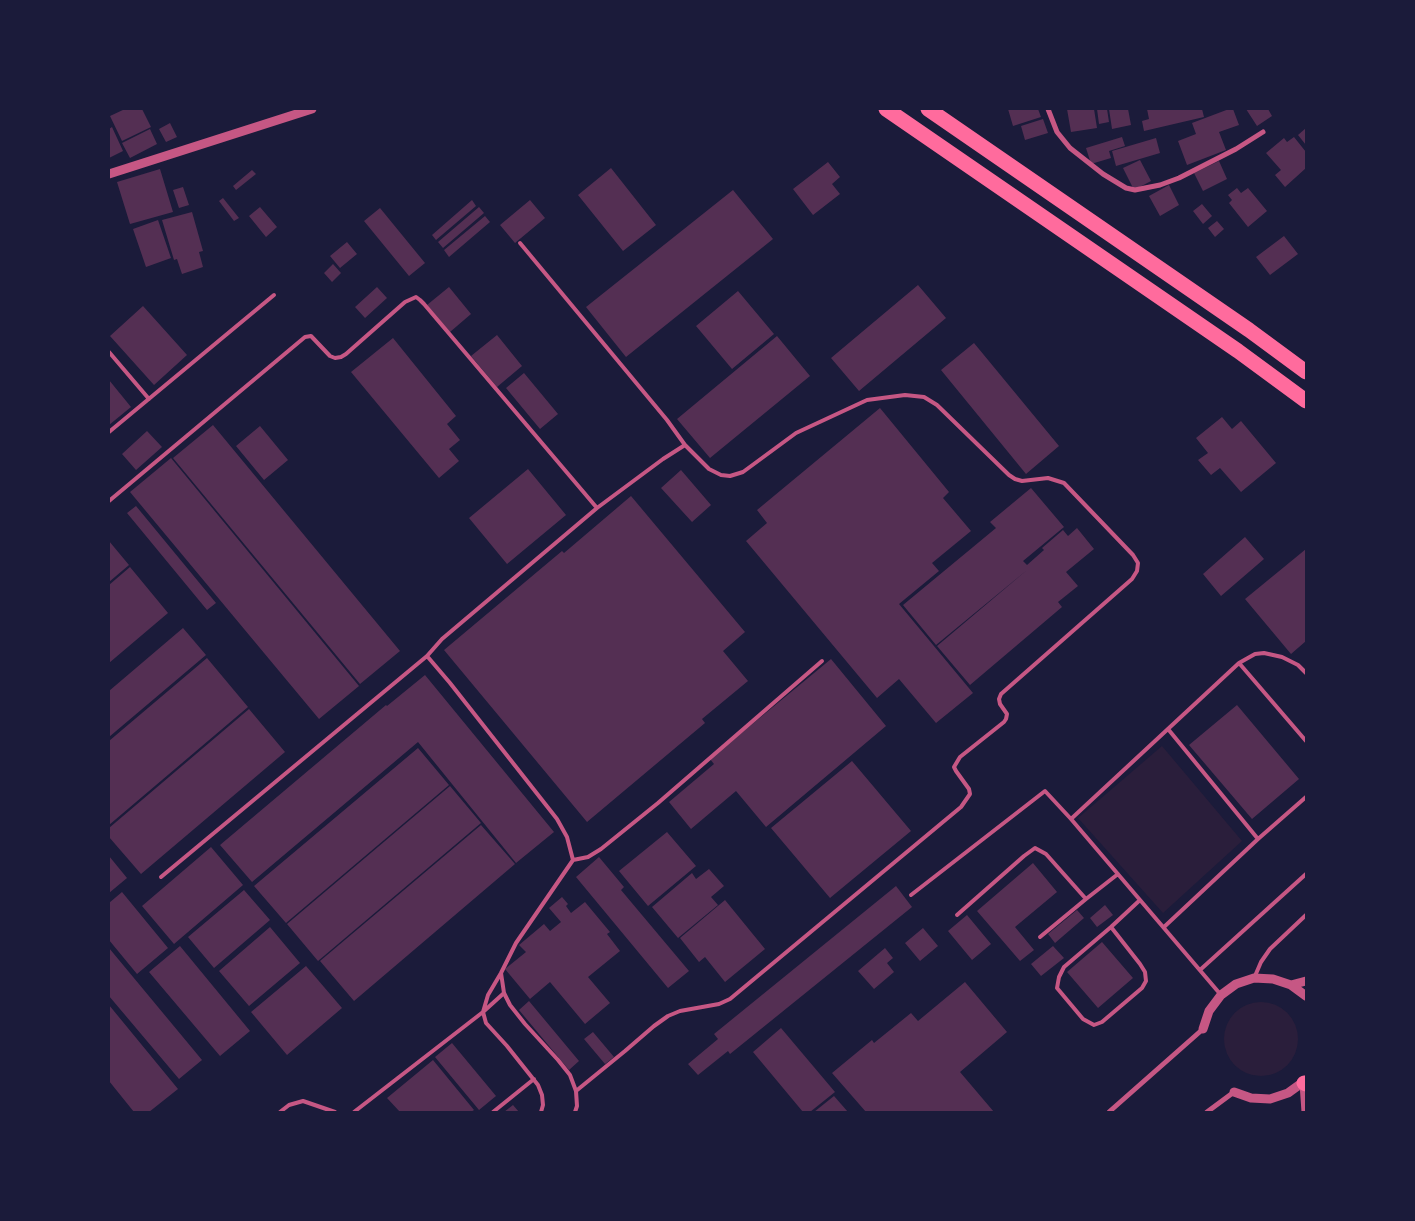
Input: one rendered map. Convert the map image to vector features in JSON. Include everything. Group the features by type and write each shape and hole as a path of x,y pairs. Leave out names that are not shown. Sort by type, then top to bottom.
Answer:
{"highway":[{"path":"886,109 1238,351 1306,401"},
{"path":"928,109 1249,330 1306,372"}],"street":[{"path":"109,174 312,109"},
{"path":"1048,109 1057,132 1070,148 1103,174 1126,188 1135,190 1154,187 1179,178 1236,149 1263,132"},
{"path":"1109,1112 1203,1029 1209,1010 1221,995 1236,984 1254,978 1273,979 1291,985 1306,996"},
{"path":"1291,985 1306,980"},
{"path":"1207,1112 1234,1092 1252,1098 1270,1099 1288,1093 1306,1082"},
{"path":"1306,1082 1306,1112"}],"lane":[{"path":"520,243 661,412 685,445 709,469 721,475 730,476 743,472 796,434 867,400 905,395 924,397 937,405 1009,476 1022,481 1048,478 1064,483 1134,555 1138,563 1137,571 1132,579 1001,694 1000,704 1007,714 1004,722 960,757 954,767 969,789 970,794 961,807 730,999 719,1004 680,1011 668,1016 576,1091"},
{"path":"109,432 274,295"},
{"path":"109,501 305,337 311,336 330,356 340,357 346,354 406,302 416,298 431,312 597,508"},
{"path":"109,352 149,399"},
{"path":"160,877 427,656 442,639 597,508 685,445"},
{"path":"1071,819 1239,663 1255,654 1264,653 1282,657 1298,665 1306,673"},
{"path":"427,656 557,819 567,837 573,860"},
{"path":"541,1112 543,1105 542,1095 538,1085 486,1023 483,1012 488,996 516,943 573,860 588,858 601,849 658,803 822,661"},
{"path":"1239,663 1306,741"},
{"path":"1168,729 1258,839"},
{"path":"911,895 1045,791 1221,995"},
{"path":"1164,928 1258,839 1306,797"},
{"path":"957,915 1035,848 1046,854 1086,899"},
{"path":"1040,937 1118,874"},
{"path":"1200,970 1306,874"},
{"path":"1111,926 1140,964 1145,972 1146,981 1142,988 1102,1022 1094,1025 1083,1019 1057,988 1059,977 1064,967 1140,900"},
{"path":"1254,978 1261,962 1270,949 1306,915"},
{"path":"501,973 504,993 510,1005 570,1075 576,1091 577,1106 575,1112"},
{"path":"354,1112 483,1012 504,993"},
{"path":"493,1112 534,1079"},
{"path":"280,1112 289,1105 302,1101 335,1112"}],"shaded area":[{"path":"1162,746 1242,841 1163,913 1078,818"},
{"path":"1261,1002 1275,1005 1287,1013 1295,1025 1298,1039 1295,1053 1287,1065 1275,1073 1261,1076 1247,1073 1235,1065 1227,1053 1224,1039 1227,1025 1235,1013 1247,1005"}],"building":[{"path":"125,109 142,109 151,127 122,141 110,116"},
{"path":"1008,109 1038,109 1041,117 1013,126"},
{"path":"1067,109 1094,109 1097,128 1071,132"},
{"path":"1097,109 1107,109 1109,122 1099,124"},
{"path":"1109,109 1128,109 1131,125 1112,129"},
{"path":"1147,109 1202,109 1204,117 1144,131 1142,121 1149,119"},
{"path":"1233,109 1239,125 1219,132 1226,150 1187,165 1178,141 1196,134 1192,123"},
{"path":"1246,109 1268,109 1272,116 1257,126"},
{"path":"1043,119 1048,133 1025,140 1021,126"},
{"path":"170,123 177,137 166,142 159,129"},
{"path":"112,127 123,151 109,158 109,129"},
{"path":"1306,128 1306,145 1298,135"},
{"path":"150,129 157,144 130,158 122,143"},
{"path":"1122,137 1125,146 1109,151 1111,158 1091,164 1086,148"},
{"path":"1294,137 1306,152 1306,168 1285,187 1275,175 1281,170 1266,153 1284,138 1287,142"},
{"path":"1156,138 1160,153 1116,166 1112,151"},
{"path":"1140,160 1151,181 1134,190 1123,168"},
{"path":"1219,161 1227,179 1203,191 1194,173"},
{"path":"828,162 840,177 832,184 840,194 813,215 793,189"},
{"path":"611,168 656,225 623,251 578,195"},
{"path":"160,169 173,212 130,224 117,182"},
{"path":"252,170 256,174 236,190 233,186"},
{"path":"1169,185 1179,205 1160,216 1149,196"},
{"path":"183,187 189,205 179,208 173,190"},
{"path":"1237,188 1241,193 1248,188 1267,211 1248,227 1229,203 1232,200 1228,195"},
{"path":"733,190 773,239 626,357 586,307"},
{"path":"223,198 239,218 234,221 219,201"},
{"path":"472,200 476,206 436,240 432,235"},
{"path":"530,200 545,218 515,243 500,225"},
{"path":"1202,204 1212,216 1203,224 1193,211"},
{"path":"260,207 277,227 266,237 249,216"},
{"path":"479,207 484,213 443,248 438,242"},
{"path":"380,208 425,263 409,276 364,221"},
{"path":"192,212 203,251 199,252 203,267 182,274 177,259 174,260 162,220"},
{"path":"485,216 490,222 449,257 444,250"},
{"path":"158,220 171,258 146,267 133,229"},
{"path":"1217,221 1224,229 1215,237 1208,228"},
{"path":"1284,236 1298,254 1270,275 1256,257"},
{"path":"347,242 357,254 340,268 330,256"},
{"path":"333,264 341,273 332,282 324,273"},
{"path":"918,285 946,318 859,391 831,358"},
{"path":"377,287 387,298 365,318 355,307"},
{"path":"449,287 471,314 450,332 427,305"},
{"path":"738,291 774,334 732,369 696,326"},
{"path":"143,306 187,355 154,385 110,336"},
{"path":"497,335 522,366 497,387 471,356"},
{"path":"777,336 810,376 710,458 677,419"},
{"path":"393,338 456,416 447,424 460,440 449,449 459,461 439,478 351,372"},
{"path":"974,343 1059,446 1026,474 941,370"},
{"path":"524,373 558,414 540,429 506,388"},
{"path":"109,380 131,407 109,425"},
{"path":"880,408 949,492 943,498 971,531 932,563 939,571 899,604 973,693 936,723 899,679 877,698 746,541 767,523 757,510"},
{"path":"1222,417 1232,429 1241,421 1276,463 1241,492 1220,468 1211,475 1198,460 1208,453 1196,438"},
{"path":"213,425 400,651 360,684 173,458"},
{"path":"260,426 288,460 264,480 236,446"},
{"path":"147,431 162,447 136,470 122,454"},
{"path":"171,458 359,686 319,719 130,492"},
{"path":"528,469 566,515 507,564 469,518"},
{"path":"681,470 711,505 692,522 661,488"},
{"path":"1031,488 1064,527 1023,561 1027,565 1044,550 1042,548 1063,530 1068,536 1077,528 1094,549 1066,572 1078,586 1058,602 1062,607 970,685 937,646 1027,570 936,645 903,605 996,528 990,522"},
{"path":"631,496 745,632 723,651 748,681 702,719 705,723 587,822 444,650"},
{"path":"136,506 216,603 207,610 127,513"},
{"path":"1245,537 1264,559 1221,596 1203,574"},
{"path":"109,541 129,565 109,582"},
{"path":"1306,549 1306,641 1291,654 1245,599"},
{"path":"130,567 168,613 109,663 109,585"},
{"path":"183,628 206,655 109,737 109,691"},
{"path":"207,658 248,707 109,825 109,741"},
{"path":"831,659 886,726 766,827 736,791 691,829 669,802 714,764 710,759"},
{"path":"425,675 554,832 516,863 418,742 252,882 220,845 386,705"},
{"path":"1237,705 1299,779 1252,819 1189,745"},
{"path":"249,709 285,752 141,874 109,837 109,828"},
{"path":"418,748 449,785 286,923 254,886"},
{"path":"852,761 911,831 830,898 771,828"},
{"path":"450,786 481,823 318,961 287,924"},
{"path":"481,825 515,864 354,1001 320,961"},
{"path":"667,832 696,866 648,906 619,871"},
{"path":"211,847 243,885 174,944 142,906"},
{"path":"109,856 127,878 109,893"},
{"path":"599,857 624,887 621,890 689,971 668,988 576,877"},
{"path":"1033,863 1057,892 1015,927 1034,950 1020,961 977,911"},
{"path":"709,869 724,886 711,897 718,905 678,938 652,907 692,873 696,879"},
{"path":"896,886 912,907 730,1054 728,1051 698,1075 688,1064 718,1039 714,1034"},
{"path":"244,890 270,920 214,968 188,937"},
{"path":"122,892 168,948 137,974 109,940 109,903"},
{"path":"562,897 568,904 566,906 571,913 585,902 610,932 607,934 620,951 588,977 610,1003 585,1024 550,982 530,999 505,969 526,952 519,945 544,924 550,931 561,922 549,908"},
{"path":"725,900 765,949 725,982 705,957 699,962 680,938"},
{"path":"1105,905 1113,915 1097,927 1090,918"},
{"path":"1077,910 1084,918 1055,943 1048,934"},
{"path":"967,915 991,944 972,960 948,931"},
{"path":"270,927 300,963 249,1006 219,971"},
{"path":"923,928 938,946 920,961 905,943"},
{"path":"1102,942 1133,978 1098,1008 1067,972"},
{"path":"180,946 250,1031 220,1056 149,972"},
{"path":"1053,946 1064,958 1041,976 1031,964"},
{"path":"109,948 202,1060 179,1079 109,996"},
{"path":"885,948 893,958 887,963 894,972 874,989 858,971"},
{"path":"306,966 342,1008 287,1055 251,1012"},
{"path":"965,982 1007,1032 960,1072 994,1112 866,1112 832,1073 872,1040 874,1043 911,1013 918,1021"},
{"path":"529,1001 579,1061 569,1070 519,1010"},
{"path":"109,1005 178,1089 149,1112 134,1112 109,1081"},
{"path":"781,1028 835,1092 810,1112 803,1112 753,1052"},
{"path":"593,1032 614,1057 605,1064 584,1039"},
{"path":"452,1043 496,1096 479,1110 435,1057"},
{"path":"433,1060 474,1110 471,1112 400,1112 387,1098"},
{"path":"834,1096 848,1112 814,1112"},
{"path":"513,1105 519,1112 504,1112"}]}
